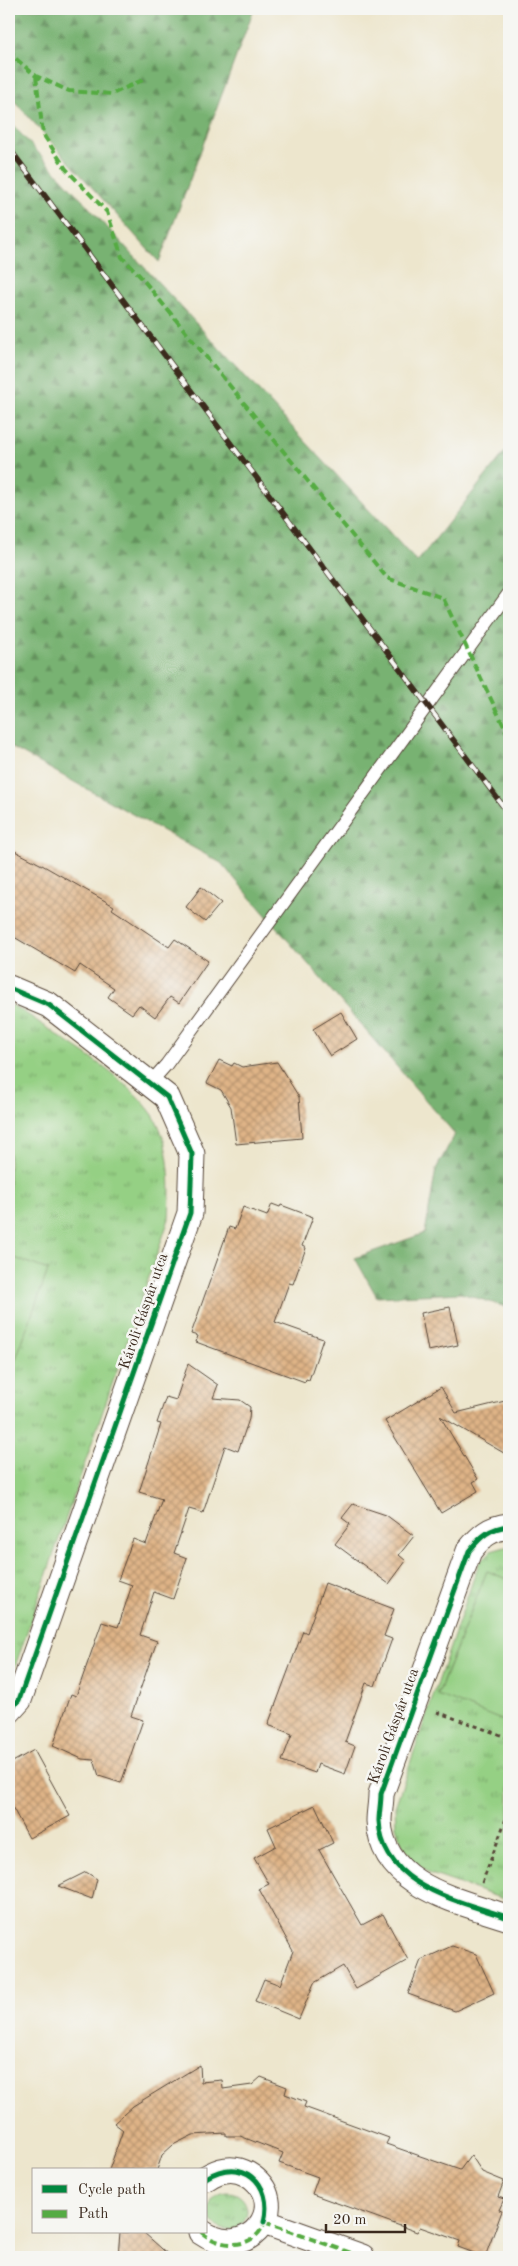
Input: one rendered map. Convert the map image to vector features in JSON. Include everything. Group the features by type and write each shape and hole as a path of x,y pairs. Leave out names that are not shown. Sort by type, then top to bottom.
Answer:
{"street":[{"name":"Károli Gáspár utca","path":"9,988 49,1005 167,1096 192,1154 190,1213 19,1700 9,1711"},
{"name":"Károli Gáspár utca","path":"509,1526 492,1529 480,1538 469,1551 381,1794 379,1822 386,1850 402,1873 422,1887 509,1918"},
{"path":"204,2234 211,2240 223,2245 236,2245 248,2241 258,2233 264,2222 267,2210 266,2198 261,2186 253,2178 242,2172 230,2169 218,2171 208,2177"},
{"path":"264,2222 362,2257"}],"lane":[{"path":"150,1083 166,1065 509,593"}],"path":[{"path":"415,1704 509,1738"},
{"path":"474,1906 509,1811"}],"green space":[{"path":"9,9 254,9 159,262 9,95"},
{"path":"9,121 417,562 509,447 509,1308 461,1293 377,1297 355,1258 425,1233 436,1169 455,1134 221,863 9,746"},
{"path":"9,1004 27,1014 95,1061 121,1081 144,1103 159,1126 163,1139 170,1193 169,1219 9,1684 9,1378 48,1270 9,1256"},
{"path":"9,1256 48,1270 9,1378"},
{"path":"509,1546 509,1580 487,1571 438,1694 509,1723 509,1901 428,1873 413,1860 402,1844 396,1826 395,1807 479,1563 491,1551"},
{"path":"487,1571 509,1580 509,1723 438,1695"},
{"path":"228,2192 242,2197 247,2211 242,2225 228,2230 214,2225 209,2211 214,2197"}],"building":[{"path":"9,848 114,906 112,909 169,947 175,939 208,961 179,1003 170,997 155,1017 139,1005 132,1014 108,997 114,988 80,965 75,973 9,934"},
{"path":"201,887 221,903 205,922 186,907"},
{"path":"341,1012 357,1039 330,1056 313,1029"},
{"path":"219,1060 232,1066 234,1063 242,1067 277,1062 299,1097 302,1138 236,1144 231,1107 221,1090 207,1083"},
{"path":"272,1204 280,1207 281,1205 313,1217 302,1246 306,1248 293,1284 289,1283 275,1322 323,1339 309,1380 306,1379 305,1382 196,1342 198,1336 191,1334 229,1227 235,1229 243,1207 267,1216"},
{"path":"450,1307 458,1345 428,1351 421,1313"},
{"path":"188,1364 218,1385 213,1398 240,1400 250,1407 249,1419 238,1451 225,1446 203,1513 189,1509 174,1553 187,1558 173,1599 154,1592 140,1635 157,1641 131,1716 143,1720 121,1783 99,1776 94,1760 82,1759 53,1746 71,1694 76,1696 102,1622 118,1627 132,1585 118,1580 133,1539 146,1544 162,1499 139,1492 161,1424 157,1423 166,1397 176,1400"},
{"path":"441,1387 456,1413 509,1400 509,1456 440,1416 478,1479 473,1482 478,1491 441,1513 385,1421"},
{"path":"353,1504 386,1515 414,1536 399,1555 406,1561 389,1584 335,1544 350,1524 342,1518"},
{"path":"325,1583 394,1609 384,1636 392,1639 375,1686 366,1683 345,1742 355,1746 345,1774 318,1764 315,1773 282,1761 292,1734 268,1725 303,1631 307,1633"},
{"path":"34,1750 70,1816 29,1838 9,1801 9,1764"},
{"path":"315,1805 333,1843 319,1850 362,1925 383,1914 408,1960 356,1989 343,1966 314,1983 299,2019 255,2001 264,1979 280,1985 293,1951 259,1889 269,1884 254,1858 276,1846 268,1828"},
{"path":"86,1872 97,1879 92,1899 58,1886"},
{"path":"452,1946 476,1954 494,1993 455,2011 408,1994 421,1960"},
{"path":"200,2065 201,2082 222,2080 223,2089 252,2085 261,2077 287,2087 285,2094 306,2102 304,2107 389,2138 386,2144 460,2170 471,2155 482,2172 504,2181 498,2197 504,2199 499,2210 502,2211 485,2257 458,2247 460,2241 420,2227 417,2232 312,2194 318,2177 279,2163 283,2153 240,2136 226,2136 226,2133 193,2135 173,2145 162,2155 158,2168 110,2168 123,2130 114,2123 133,2106"},
{"path":"120,2234 145,2234 171,2257 118,2257"}],"railway":[{"path":"9,148 509,814"}],"marked path":[{"path":"9,49 15,58 36,76 69,91 112,94 145,79"},
{"path":"36,76 43,134 66,169 107,212 122,257 140,276 387,578 443,598 509,737"},
{"path":"204,2234 219,2242 238,2244 255,2236 262,2229 266,2218"},
{"path":"264,2222 362,2257"}],"cycle path":[{"path":"9,988 49,1005 167,1097 192,1154 190,1213 19,1700 9,1711"},
{"path":"509,1526 486,1534 469,1551 381,1794 379,1821 383,1843 394,1862 409,1876 427,1888 447,1897 509,1918"},
{"path":"208,2177 219,2172 232,2170 243,2172 252,2177 260,2185 264,2195 266,2208 264,2222"}]}
